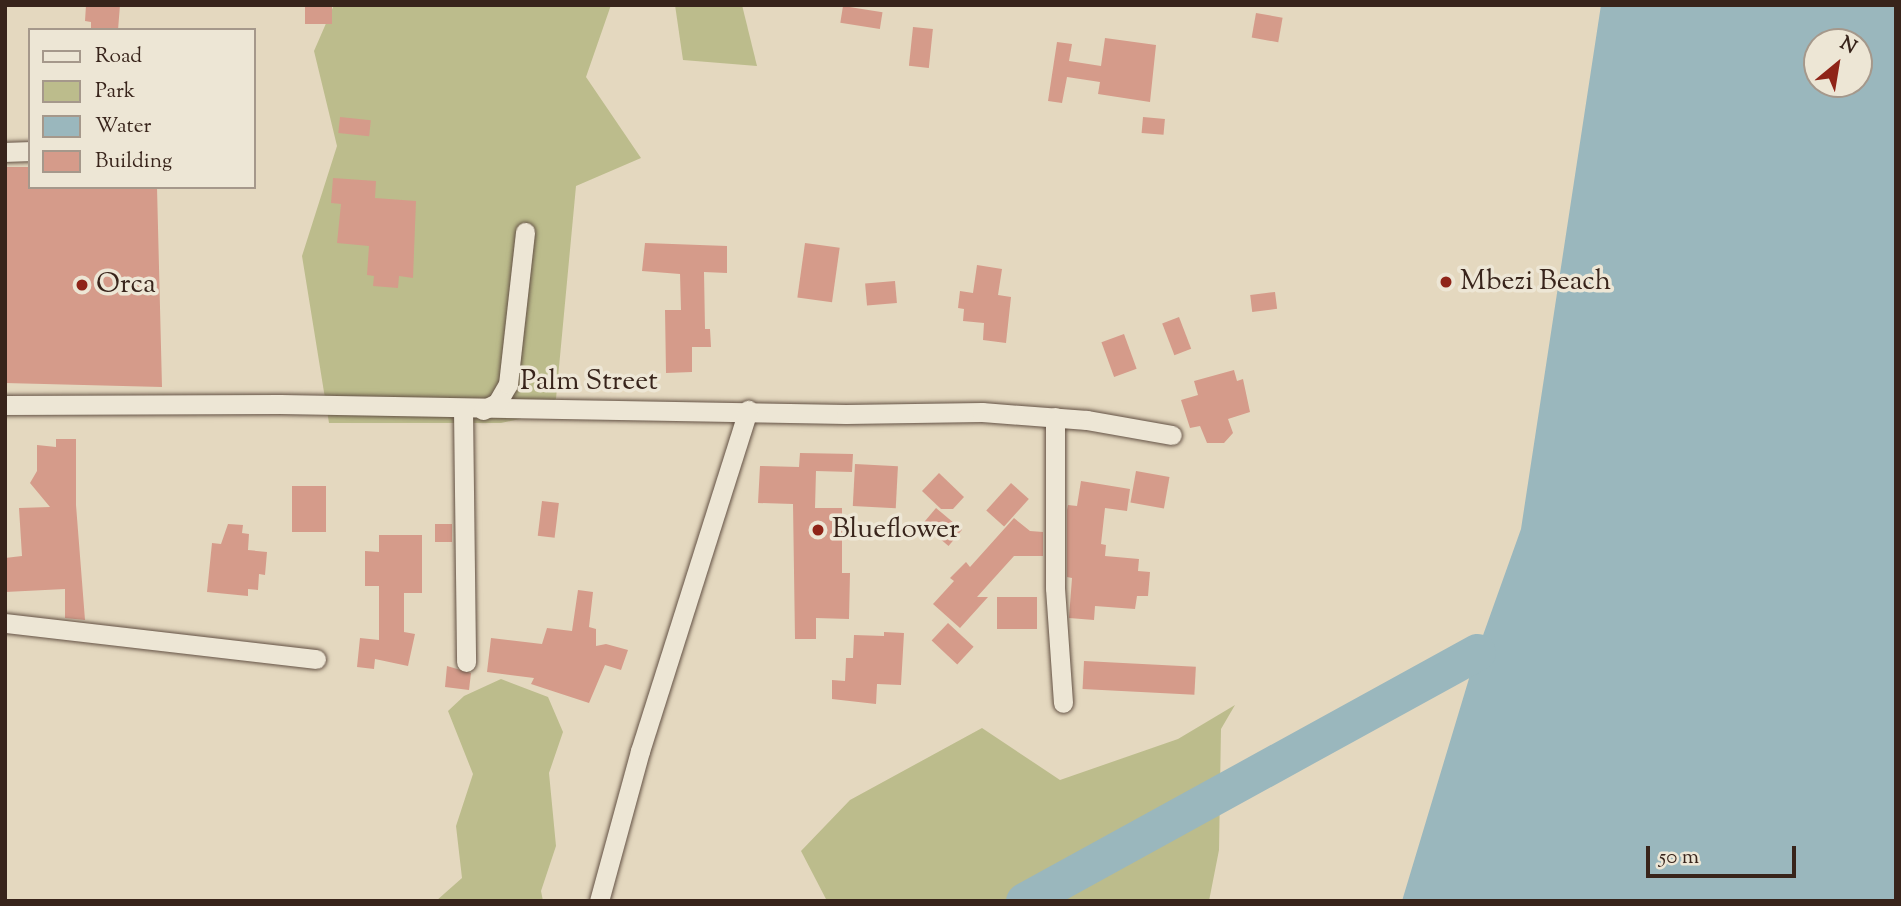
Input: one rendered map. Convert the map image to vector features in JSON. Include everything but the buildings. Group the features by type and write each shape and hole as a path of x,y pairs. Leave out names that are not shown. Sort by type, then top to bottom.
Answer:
{"street":[{"path":"5,152 28,151"},
{"path":"483,410 497,402 508,384 525,232"},
{"name":"Palm Street","path":"5,405 280,404 483,410 748,410 1055,417 1172,435"},
{"path":"463,408 466,662"},
{"path":"600,901 640,751 748,410"},
{"path":"1055,417 1055,588 1063,703"},
{"path":"5,623 316,659"}],"green space":[{"path":"334,5 611,5 586,77 641,158 576,186 556,399 520,419 501,423 329,423 302,256 337,146 314,51"},
{"path":"675,5 742,5 757,66 683,60"},
{"path":"501,679 548,697 563,732 549,773 556,846 541,891 543,901 436,901 462,878 456,826 473,774 448,711 464,696"},
{"path":"1235,705 1221,729 1219,850 1209,901 827,901 801,851 850,800 982,728 1060,780 1178,739"}],"water":[{"path":"1601,5 1896,5 1896,901 1402,901 1477,652 1521,529"}],"waterway":[{"path":"1024,901 1477,652"}],"place":[{"name":"Mbezi Beach","path":"1446,282"},
{"name":"Orca","path":"82,285"},
{"name":"Blueflower","path":"818,530"}]}
